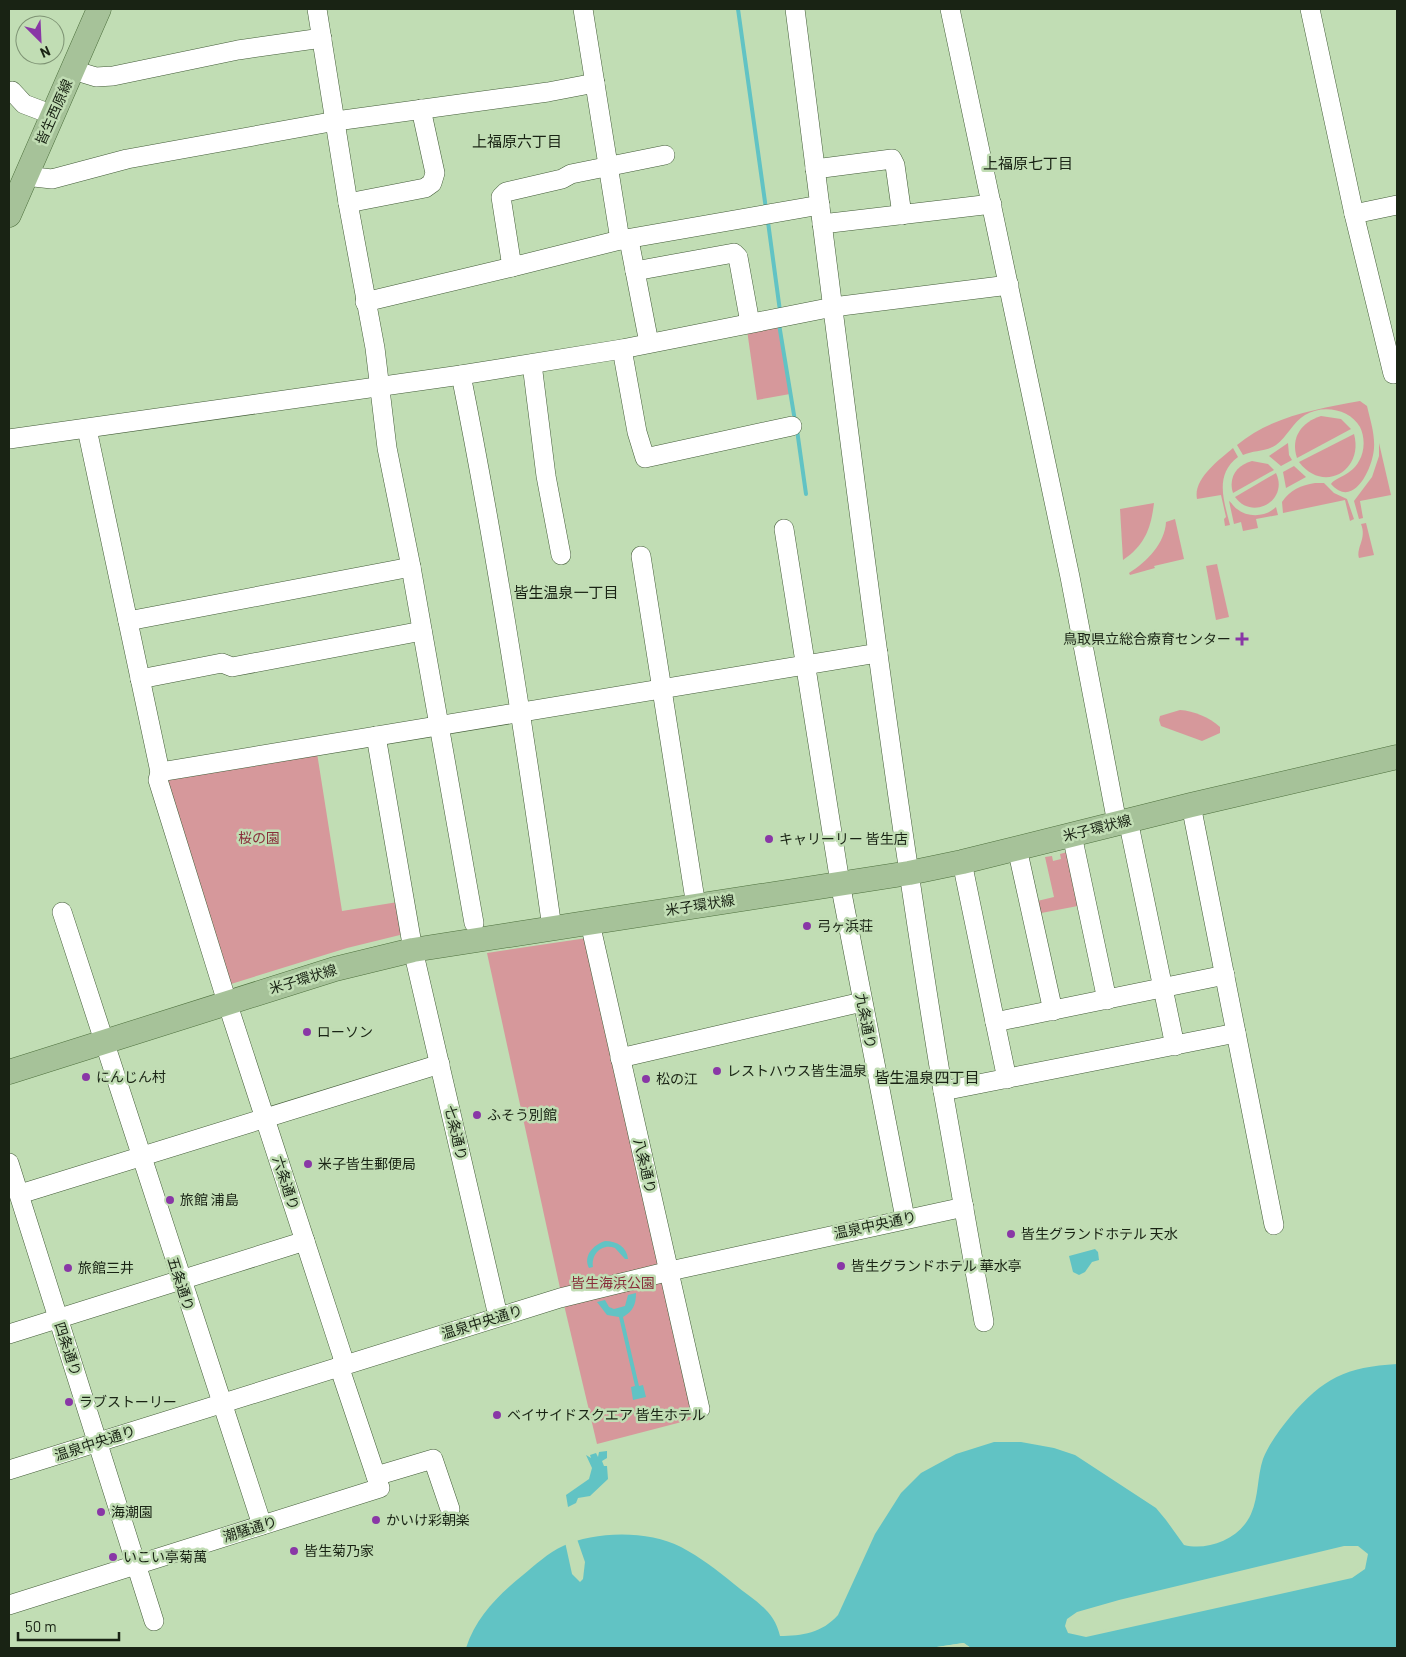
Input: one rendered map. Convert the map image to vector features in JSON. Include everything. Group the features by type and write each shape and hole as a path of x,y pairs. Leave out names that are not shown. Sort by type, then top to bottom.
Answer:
{"main road":[{"name":"皆生西原線","path":"9,215 99,9"},
{"name":"米子環状線","path":"9,1072 335,969 414,950 909,873 962,862 1191,805 1397,757"}],"street":[{"path":"317,9 348,203 375,348 387,448 474,923"},
{"path":"583,9 607,166 625,240 635,271 649,343"},
{"path":"795,9 833,306 855,498 909,873 943,1091 984,1322"},
{"path":"950,9 1122,822 1175,1046"},
{"path":"1310,9 1354,214 1393,374"},
{"path":"73,70 96,77 113,76 238,50 322,38"},
{"path":"25,176 52,179 127,159 336,121 548,92 594,83"},
{"path":"9,92 12,90 24,104 53,115"},
{"path":"348,203 425,188 432,183 435,173 421,109"},
{"path":"512,267 500,201 503,194 607,166 665,155"},
{"path":"815,169 892,159 895,165 902,215"},
{"path":"822,224 992,204"},
{"path":"365,302 625,240 820,205"},
{"path":"1354,214 1397,205"},
{"path":"635,271 734,253 738,257 750,323"},
{"path":"9,440 532,364 622,349 833,306 1008,285"},
{"path":"622,349 637,432 645,458 792,426"},
{"path":"532,364 546,476 561,555"},
{"path":"462,375 489,516 521,712 552,928"},
{"name":"六条通り","path":"87,429 160,772 158,780 227,1002 306,1241 377,1483"},
{"name":"九条通り","path":"784,529 840,883 904,1218"},
{"path":"641,556 696,906"},
{"path":"128,621 410,567"},
{"path":"140,679 222,663 232,667 422,631"},
{"path":"160,772 438,724 878,653"},
{"name":"七条通り","path":"376,736 414,950 498,1316"},
{"path":"1191,805 1274,1225"},
{"path":"1072,835 1106,1000"},
{"path":"1017,848 1053,1011"},
{"path":"962,862 1007,1079"},
{"name":"五条通り","path":"62,912 180,1282 262,1525"},
{"name":"八条通り","path":"590,923 700,1409"},
{"path":"995,1022 1225,975"},
{"path":"620,1058 862,1002"},
{"path":"943,1091 1236,1033"},
{"path":"20,1194 266,1120 440,1064"},
{"name":"四条通り","path":"9,1163 154,1620"},
{"name":"温泉中央通り","path":"9,1470 498,1316 670,1271 904,1218 964,1207"},
{"path":"9,1334 306,1241"},
{"name":"潮騒通り","path":"10,1600 137,1564 262,1525 377,1483 433,1459 450,1508"}],"green space":[{"path":"778,324 790,394 757,400 747,330"},
{"path":"1360,401 1367,406 1373,432 1373,456 1361,483 1347,492 1339,491 1331,484 1356,466 1362,453 1363,440 1362,431 1356,421 1343,412 1328,409 1305,415 1280,442 1268,449 1243,455 1237,445 1251,435 1280,420 1311,411"},
{"path":"1321,416 1341,419 1351,429 1297,458 1295,443 1299,431 1308,422"},
{"path":"1354,434 1355,447 1353,458 1347,468 1339,474 1330,477 1319,476 1309,472 1299,462"},
{"path":"1288,443 1289,455 1292,460 1281,466 1269,456"},
{"path":"1379,443 1391,495 1360,501 1363,518 1359,519 1354,501 1372,477 1379,456"},
{"path":"1233,448 1238,457 1231,464 1223,480 1224,498 1230,525 1225,526 1224,519 1226,517 1221,495 1197,499 1197,492 1203,477"},
{"path":"1252,461 1268,464 1274,470 1233,493 1232,482 1235,473 1242,465"},
{"path":"1294,466 1306,477 1286,488 1283,472"},
{"path":"1276,473 1279,483 1277,492 1267,504 1259,507 1250,507 1242,504 1235,497"},
{"path":"1315,483 1324,483 1334,493 1347,499 1354,519 1350,521 1345,500 1283,513 1282,502 1292,491"},
{"path":"1229,501 1246,514 1257,515 1267,513 1276,507 1278,515 1256,519 1258,528 1243,531 1241,522 1234,524"},
{"path":"1154,503 1146,535 1137,548 1123,560 1120,509"},
{"path":"1175,519 1184,559 1154,566 1155,568 1130,575 1129,573 1148,558 1159,544 1166,522"},
{"path":"1366,523 1374,555 1359,558 1358,554 1363,534 1361,524"},
{"path":"1217,564 1229,617 1216,620 1206,566"},
{"path":"1180,710 1206,717 1220,727 1220,733 1202,741 1161,726 1160,716"},
{"name":"桜の園","path":"317,753 342,911 398,902 404,934 347,948 231,984 168,782 171,777"},
{"path":"1071,851 1083,905 1036,914 1033,902 1054,897 1045,857 1052,856 1053,861 1061,859 1060,854"},
{"name":"皆生海浜公園","path":"587,938 697,1418 597,1444 560,1288 487,953"}],"water":[{"path":"605,1241 614,1242 621,1246 626,1251 628,1259 625,1259 615,1248 606,1247 598,1251 594,1258 593,1267 589,1268 587,1264 588,1255 593,1248"},
{"path":"1095,1249 1098,1252 1099,1260 1092,1262 1085,1272 1079,1275 1073,1272 1069,1256"},
{"path":"636,1293 633,1307 623,1317 639,1386 643,1385 646,1397 633,1400 631,1387 635,1386 619,1317 607,1315 597,1302 605,1300 609,1307 614,1309 625,1306 628,1295"},
{"path":"1397,1364 1397,1648 971,1648 963,1643 930,1648 466,1648 476,1626 489,1607 505,1590 537,1563 563,1546 590,1537 606,1535 638,1535 668,1541 702,1559 762,1606 773,1619 780,1636 804,1634 818,1630 838,1615 875,1534 901,1493 921,1473 956,1454 994,1442 1021,1442 1054,1448 1075,1455 1156,1508 1184,1545 1203,1546 1213,1544 1231,1536 1246,1523 1254,1507 1265,1453 1290,1417 1302,1404 1313,1393 1337,1377 1363,1368","holes":["1346,1548 1357,1548 1366,1556 1363,1568 1351,1576 1086,1636 1069,1632 1069,1620 1078,1613"]},
{"path":"607,1451 607,1458 602,1461 604,1466 607,1466 608,1479 590,1496 578,1498 576,1503 568,1507 566,1495 589,1479 592,1468 586,1455 591,1458 590,1455 596,1453 598,1457 599,1452"}],"pier":[{"path":"577,1539 585,1562 583,1579 580,1582 572,1574 565,1542"},
{"path":"1344,1546 1358,1546 1368,1554 1365,1569 1352,1578 1086,1637 1068,1633 1065,1626 1067,1619 1077,1612 1119,1600","holes":["1346,1551 1356,1551 1363,1556 1361,1567 1350,1573 1085,1634 1070,1630 1071,1621 1079,1616 1120,1604"]},
{"path":"964,1643 971,1648 963,1645 930,1648"}],"waterway":[{"path":"738,9 766,209"},
{"path":"768,222 780,311"},
{"path":"779,324 795,421"},
{"path":"797,430 806,494"}],"place":[{"name":"鳥取県立総合療育センター","path":"1242,639"},
{"name":"キャリーリー 皆生店","path":"769,839"},
{"name":"弓ヶ浜荘","path":"807,926"},
{"name":"ローソン","path":"307,1032"},
{"name":"レストハウス皆生温泉","path":"717,1071"},
{"name":"にんじん村","path":"86,1077"},
{"name":"松の江","path":"646,1079"},
{"name":"ふそう別館","path":"477,1115"},
{"name":"米子皆生郵便局","path":"308,1164"},
{"name":"旅館 浦島","path":"170,1200"},
{"name":"皆生グランドホテル 天水","path":"1011,1234"},
{"name":"皆生グランドホテル 華水亭","path":"841,1266"},
{"name":"旅館三井","path":"68,1268"},
{"name":"ラブストーリー","path":"69,1402"},
{"name":"ベイサイドスクエア 皆生ホテル","path":"497,1415"},
{"name":"海潮園","path":"101,1512"},
{"name":"かいけ彩朝楽","path":"376,1520"},
{"name":"皆生菊乃家","path":"294,1551"},
{"name":"いこい亭菊萬","path":"113,1557"}],"district":[{"name":"上福原六丁目","path":"517,142"},
{"name":"上福原七丁目","path":"1028,164"},
{"name":"皆生温泉一丁目","path":"566,593"},
{"name":"皆生温泉四丁目","path":"927,1078"}]}
